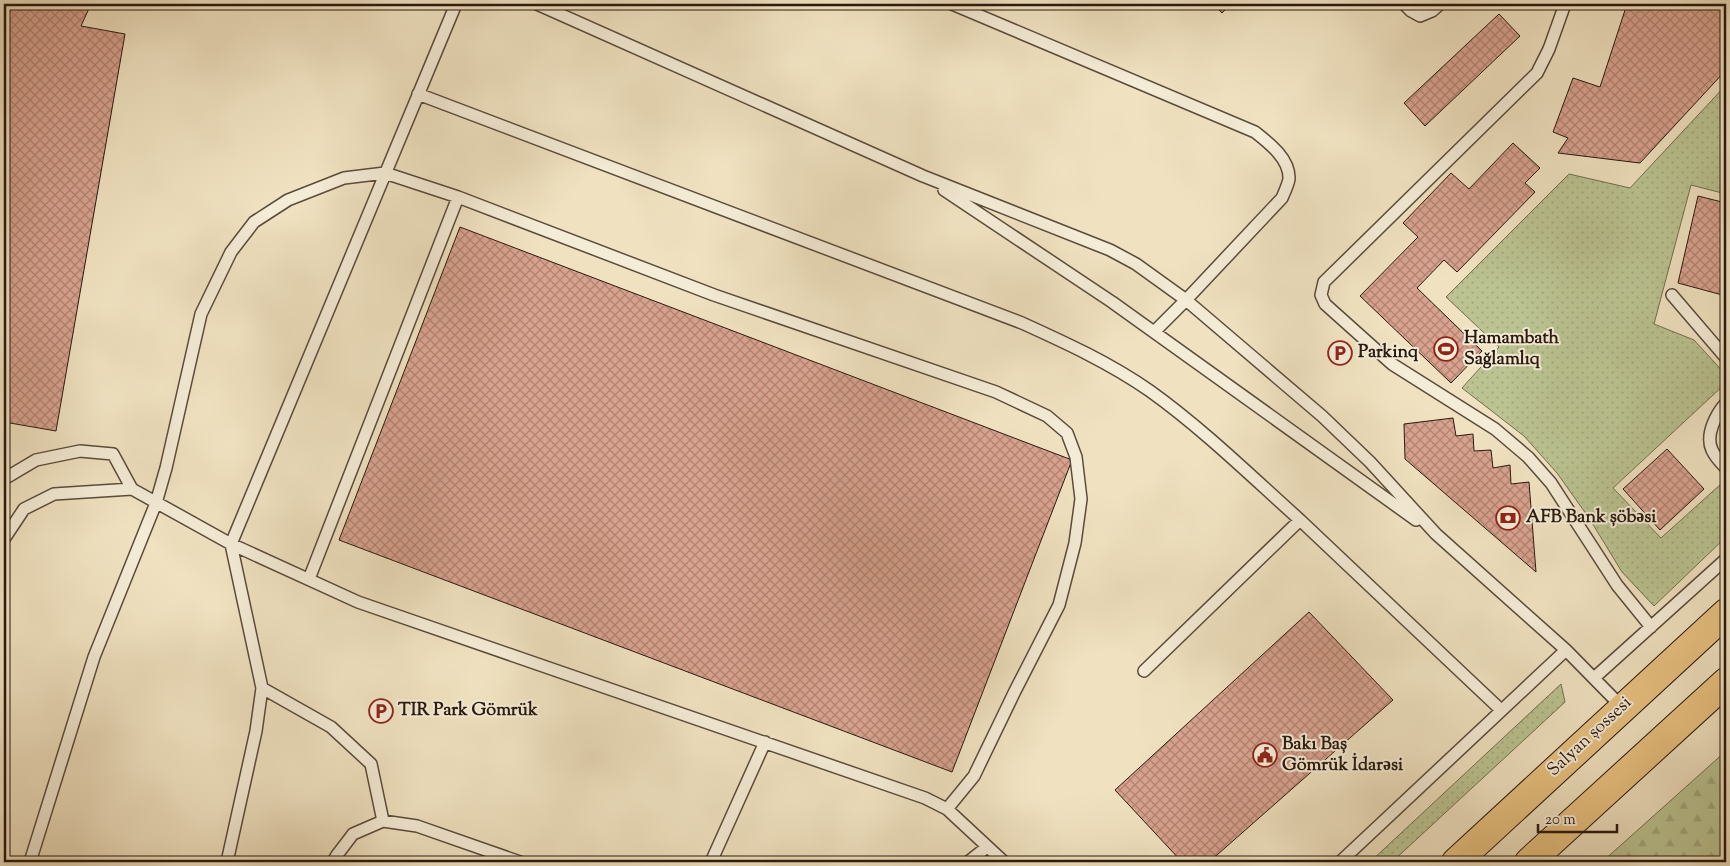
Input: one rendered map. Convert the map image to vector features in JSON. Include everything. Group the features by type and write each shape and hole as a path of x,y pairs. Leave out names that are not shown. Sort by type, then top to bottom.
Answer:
{"highway":[{"name":"Salyan şossesi","path":"1456,862 1726,613"},
{"path":"1528,862 1726,682"}],"lane":[{"path":"226,862 256,731 262,688 231,544 456,4"},
{"path":"537,4 923,176 1110,250 1136,264 1186,300 1322,416 1370,462 1436,534 1566,650 1622,707"},
{"path":"952,4 1255,132 1271,144 1286,164 1289,180 1282,198 1154,332"},
{"path":"1404,4 1420,16 1432,11 1440,4"},
{"path":"1565,4 1550,49 1537,73 1324,282 1321,295 1326,304 1392,364 1495,429 1528,457 1551,483 1617,585 1650,627"},
{"path":"418,94 1022,323 1095,357 1156,396 1200,431 1300,520 1501,710"},
{"path":"30,862 94,657 156,502 166,468 201,314 231,252 254,222 288,200 344,178 385,173 458,197 714,295 996,392 1047,416 1067,433 1076,457 1081,499 1075,543 1059,605 974,776 947,809"},
{"path":"923,176 1154,332 1436,534"},
{"path":"309,579 458,197"},
{"path":"1672,296 1726,358"},
{"path":"1726,403 1720,410 1710,434 1711,449 1726,468"},
{"path":"4,479 36,460 80,451 113,454 132,489"},
{"path":"4,539 24,509 54,494 132,489 231,544 358,602 925,798 947,809 1004,862"},
{"path":"1144,671 1300,520"},
{"path":"1594,678 1726,559"},
{"path":"1340,862 1566,650"},
{"path":"262,688 331,727 371,764 383,821"},
{"path":"711,862 765,742"},
{"path":"333,862 353,834 383,821 418,826 520,862"},
{"path":"968,862 987,847"}],"green space":[{"path":"1726,85 1726,194 1691,185 1654,324 1694,340 1726,375 1726,383 1613,488 1661,538 1721,484 1726,489 1726,537 1654,606 1622,572 1589,518 1557,473 1524,436 1462,388 1499,347 1446,297 1569,174 1630,188"},
{"path":"1561,684 1565,702 1392,862 1370,862"},
{"path":"1726,751 1726,862 1602,862"}],"building":[{"path":"4,4 91,4 81,26 125,34 56,431 4,422"},
{"path":"1213,4 1231,4 1222,13"},
{"path":"1627,4 1726,4 1726,70 1640,163 1558,153 1568,138 1553,132 1573,78 1600,87"},
{"path":"1499,14 1520,36 1425,126 1404,103"},
{"path":"1513,143 1540,168 1525,183 1535,192 1457,272 1444,260 1417,288 1482,351 1451,383 1360,296 1418,237 1403,223 1451,173 1469,189"},
{"path":"1698,196 1726,203 1726,296 1678,283"},
{"path":"460,227 1072,460 952,772 339,540"},
{"path":"1453,418 1456,436 1473,434 1474,451 1491,450 1493,468 1510,465 1511,484 1529,482 1536,572 1405,459 1404,424"},
{"path":"1667,449 1704,489 1660,530 1623,489"},
{"path":"1309,612 1393,700 1209,862 1182,862 1115,790"}],"place":[{"name":"Hamambath Sağlamlıq","path":"1446,349"},
{"name":"Parkinq","path":"1340,353"},
{"name":"AFB Bank şöbəsi","path":"1508,518"},
{"name":"TIR Park Gömrük","path":"381,711"},
{"name":"Bakı Baş Gömrük İdarəsi","path":"1265,755"}]}
